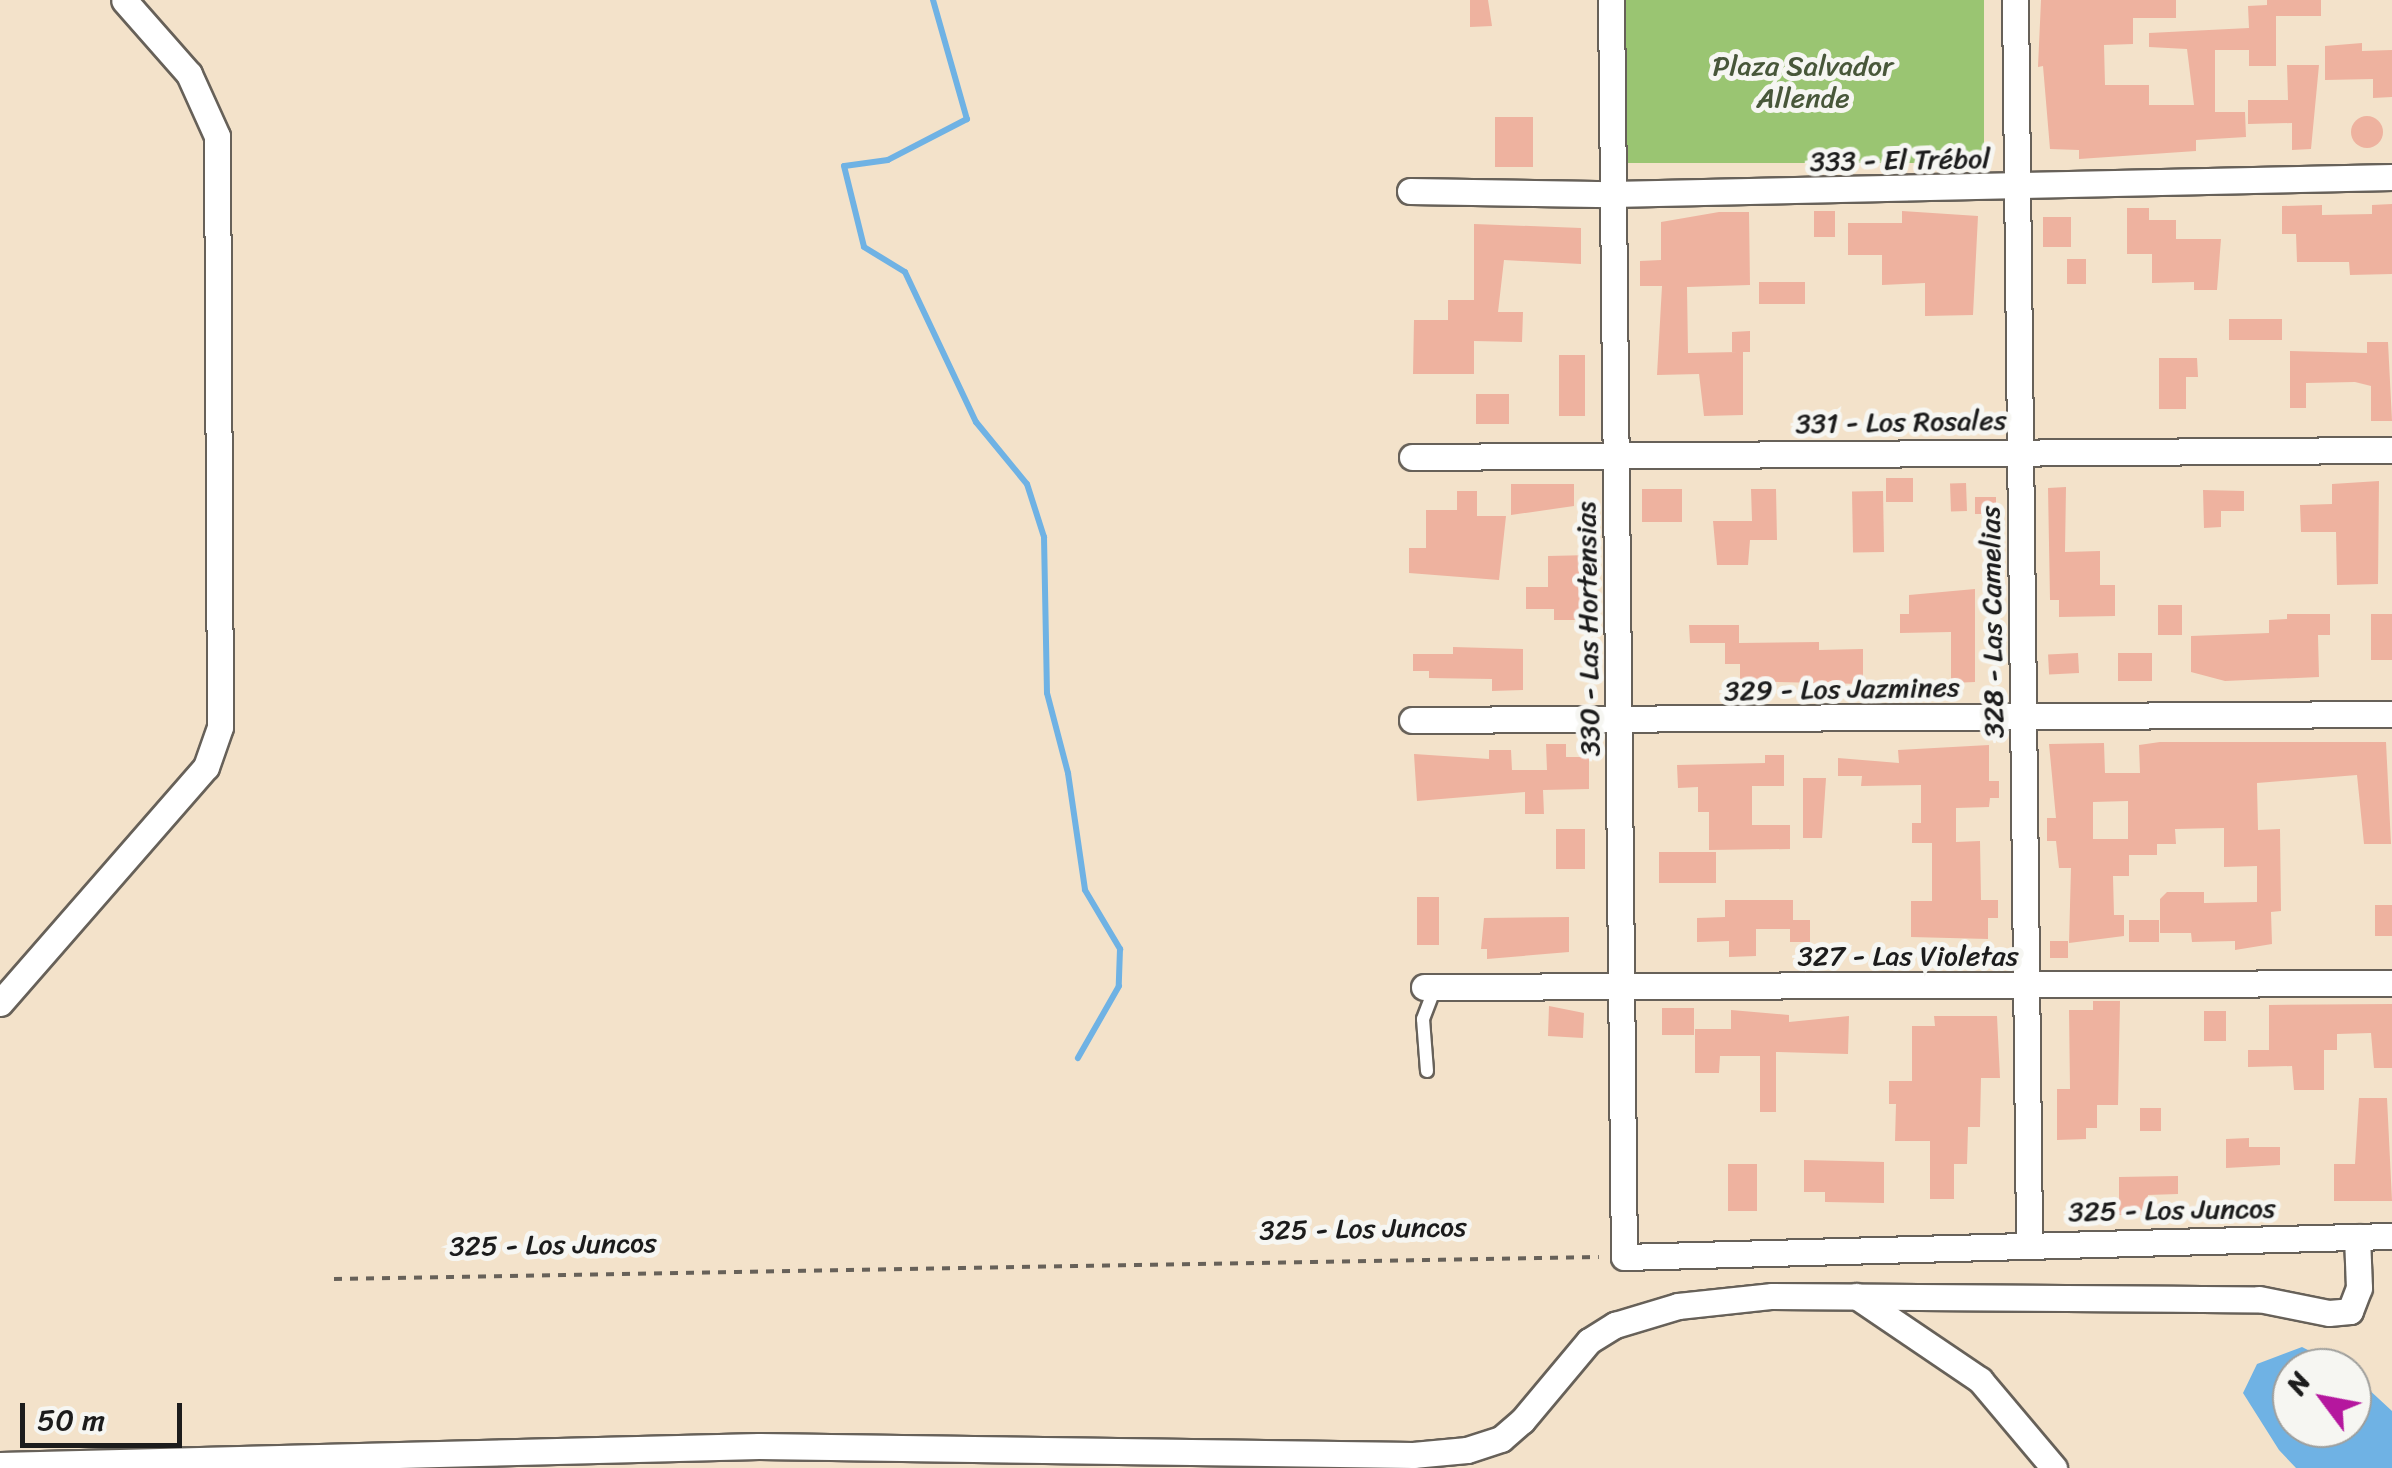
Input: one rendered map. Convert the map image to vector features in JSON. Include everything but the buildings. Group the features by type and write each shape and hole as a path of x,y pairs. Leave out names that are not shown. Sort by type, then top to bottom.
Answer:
{"street":[{"path":"0,1003 206,767 220,727 217,136 189,74 124,0"},
{"name":"330 - Las Hortensias","path":"1610,0 1624,1257"},
{"name":"328 - Las Camelias","path":"2015,0 2029,1243"},
{"name":"333 - El Trébol","path":"1410,191 1612,194 2392,178"},
{"name":"331 - Los Rosales","path":"1412,456 1614,458 2020,450 2392,450"},
{"name":"329 - Los Jazmines","path":"1412,720 2392,714"},
{"name":"327 - Las Violetas","path":"1430,987 2392,983"},
{"name":"325 - Los Juncos","path":"1624,1257 2392,1236"},
{"path":"0,1466 675,1459 759,1446 1042,1459 1412,1462 1501,1439 1573,1356 1614,1325 1732,1298 2260,1300 2350,1311 2359,1288 2357,1237"},
{"path":"1856,1296 1980,1380 2054,1468"},
{"path":"734,1468 759,1446"}],"lane":[{"path":"1427,1071 1424,1019 1430,987"}],"path":[{"name":"325 - Los Juncos","path":"334,1279 1624,1257"}],"green space":[{"name":"Plaza Salvador Allende","path":"1624,0 1984,0 1984,163 1624,163"}],"water":[{"path":"2272,1358 2272,1439 2243,1393 2257,1364"},
{"path":"2372,1392 2392,1411 2392,1468 2296,1468 2279,1450 2372,1448"}],"waterway":[{"path":"933,0 967,119 888,160 844,166 864,247 905,272 976,422 1027,484 1044,537 1047,693 1068,773 1085,890 1120,949 1119,986 1078,1058"}]}
